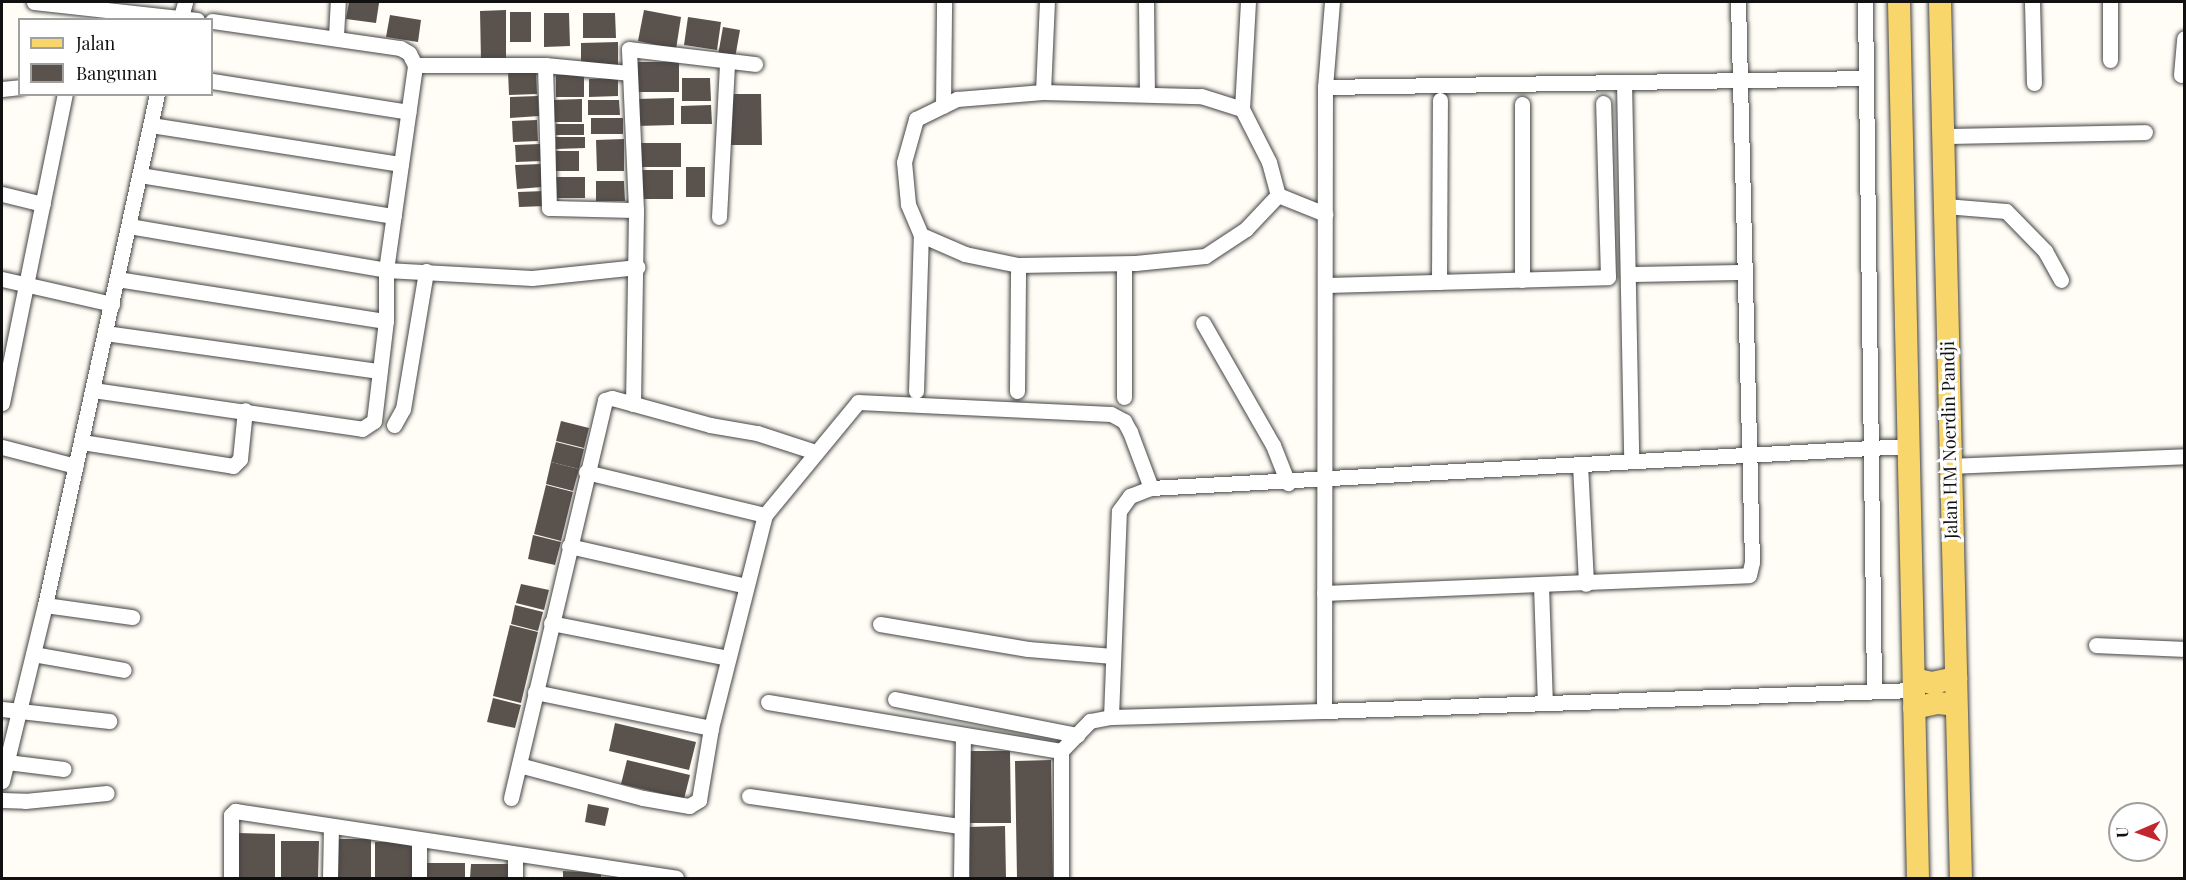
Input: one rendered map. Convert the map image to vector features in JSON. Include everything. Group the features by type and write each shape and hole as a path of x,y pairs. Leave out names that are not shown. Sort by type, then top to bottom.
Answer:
{"main road":[{"path":"1899,2 1918,879"},
{"name":"Jalan HM Noerdin Pandji","path":"1940,2 1961,879"},
{"path":"1914,692 1932,683 1956,678"},
{"path":"1914,692 1938,703 1956,705"}],"street":[{"path":"34,2 172,18"},
{"path":"181,18 184,2"},
{"path":"336,36 338,2"},
{"path":"943,106 944,2"},
{"path":"1043,92 1047,2"},
{"path":"1146,2 1147,94"},
{"path":"1248,2 1242,109 1269,162 1278,195"},
{"path":"1324,711 1325,87 1332,2"},
{"path":"1324,592 1586,584 1749,575 1752,562 1738,2"},
{"path":"1865,2 1874,691"},
{"path":"2032,2 2034,83"},
{"path":"2110,2 2110,60"},
{"path":"93,390 368,428 374,422 386,321 386,270 415,65 404,49 336,36 213,21"},
{"path":"2181,75 2184,38"},
{"path":"633,404 637,267 629,73 632,47 728,63 755,64"},
{"path":"719,218 728,63"},
{"path":"415,65 545,65 629,73"},
{"path":"545,65 549,208 636,210"},
{"path":"1325,87 1866,78"},
{"path":"213,81 409,112"},
{"path":"1624,82 1631,460"},
{"path":"2,89 18,87"},
{"path":"916,391 921,235 908,204 904,162 916,120 957,99 1043,92 1201,96 1242,109"},
{"path":"2,403 5,354 25,285 65,96"},
{"path":"2,781 82,442 157,96"},
{"path":"1439,282 1440,100"},
{"path":"1325,285 1608,278 1603,103"},
{"path":"1522,104 1522,280"},
{"path":"151,125 401,164"},
{"path":"1943,136 2145,132"},
{"path":"140,175 394,216"},
{"path":"2,194 43,204"},
{"path":"921,235 965,254 1018,265 1124,264 1205,256 1246,229 1278,195"},
{"path":"1278,195 1325,214"},
{"path":"1945,206 2006,211 2045,251 2061,280"},
{"path":"129,226 386,270 532,278 637,267"},
{"path":"1124,264 1124,397"},
{"path":"1017,391 1018,265"},
{"path":"394,425 403,409 426,271"},
{"path":"1628,274 1745,272"},
{"path":"2,279 112,304"},
{"path":"117,279 386,321"},
{"path":"1203,323 1273,445 1288,483"},
{"path":"105,333 379,371"},
{"path":"511,798 602,403 612,398 757,433 815,452"},
{"path":"519,765 689,806 699,800 711,728 765,514 858,402 1111,414 1124,421 1130,432 1151,488"},
{"path":"82,442 233,466 240,459 244,410"},
{"path":"1111,717 1119,511 1130,496 1151,488 1288,483 1323,477 1908,446"},
{"path":"2,447 76,466"},
{"path":"1950,466 2184,456"},
{"path":"1580,464 1586,584"},
{"path":"586,472 765,514"},
{"path":"569,546 746,586"},
{"path":"1541,585 1545,704"},
{"path":"45,605 132,617"},
{"path":"551,623 728,658"},
{"path":"880,624 1028,649 1113,656"},
{"path":"2096,645 2184,649"},
{"path":"33,654 124,670"},
{"path":"1061,879 1061,751 1090,721 1111,717 1874,691 1914,692"},
{"path":"535,692 711,728"},
{"path":"895,699 1077,735"},
{"path":"768,702 1061,751"},
{"path":"2,709 109,721"},
{"path":"961,879 963,736"},
{"path":"7,762 64,769"},
{"path":"2,800 25,801 107,793"},
{"path":"749,796 961,826"},
{"path":"231,879 231,815 235,811 331,828 515,855 608,874 676,879"},
{"path":"330,879 331,828"},
{"path":"419,841 419,879"},
{"path":"515,855 515,879"}],"building":[{"path":"349,2 379,3 376,23 346,19"},
{"path":"506,10 506,60 481,60 480,11"},
{"path":"644,10 681,17 676,49 638,41"},
{"path":"510,12 531,12 531,42 510,42"},
{"path":"544,13 569,13 570,46 544,47"},
{"path":"583,13 615,13 616,38 583,38"},
{"path":"390,15 421,20 418,42 386,37"},
{"path":"688,17 721,22 717,50 684,45"},
{"path":"723,27 740,30 735,58 718,55"},
{"path":"618,42 618,65 581,65 581,43"},
{"path":"635,62 679,62 679,92 635,92"},
{"path":"536,70 537,94 509,95 508,71"},
{"path":"556,75 584,75 584,97 556,97"},
{"path":"618,78 618,96 589,97 589,79"},
{"path":"682,78 710,78 711,101 682,101"},
{"path":"730,94 761,94 762,145 731,145"},
{"path":"538,96 539,116 510,118 510,97"},
{"path":"674,98 674,125 637,126 637,99"},
{"path":"582,99 582,122 553,122 553,100"},
{"path":"588,100 619,100 620,115 588,115"},
{"path":"711,105 712,124 681,124 681,106"},
{"path":"591,118 623,118 623,134 591,134"},
{"path":"537,120 538,141 513,142 512,121"},
{"path":"556,124 584,124 584,135 556,135"},
{"path":"556,137 585,137 585,148 556,149"},
{"path":"624,139 624,171 597,171 596,140"},
{"path":"638,143 681,143 681,167 638,167"},
{"path":"540,144 541,161 516,162 515,145"},
{"path":"556,151 579,151 579,171 556,171"},
{"path":"541,164 542,187 517,189 515,165"},
{"path":"686,167 705,167 705,197 686,197"},
{"path":"641,170 673,170 673,199 641,199"},
{"path":"556,177 585,177 585,198 557,198"},
{"path":"596,181 624,181 625,201 596,201"},
{"path":"545,191 546,206 519,207 518,192"},
{"path":"561,421 589,428 584,448 556,441"},
{"path":"556,442 584,449 579,469 551,462"},
{"path":"551,462 579,469 573,491 546,484"},
{"path":"546,485 573,492 561,541 534,534"},
{"path":"533,535 561,542 555,565 528,559"},
{"path":"521,584 549,590 544,610 516,603"},
{"path":"515,605 543,612 538,631 511,624"},
{"path":"510,625 538,632 521,703 493,696"},
{"path":"493,698 521,705 515,728 487,722"},
{"path":"615,723 696,742 689,770 609,751"},
{"path":"970,751 1010,751 1011,823 970,823"},
{"path":"627,760 690,775 684,799 621,784"},
{"path":"1051,760 1053,878 1017,878 1015,761"},
{"path":"588,804 609,808 605,826 585,822"},
{"path":"1005,826 1006,878 970,878 968,827"},
{"path":"237,833 275,834 275,878 237,878"},
{"path":"333,839 371,839 371,878 333,878"},
{"path":"281,841 319,841 318,878 281,878"},
{"path":"375,842 413,842 412,878 375,878"},
{"path":"427,863 465,863 465,878 427,878"},
{"path":"471,864 508,864 508,878 470,878"},
{"path":"563,871 601,873 601,878 563,878"}]}
